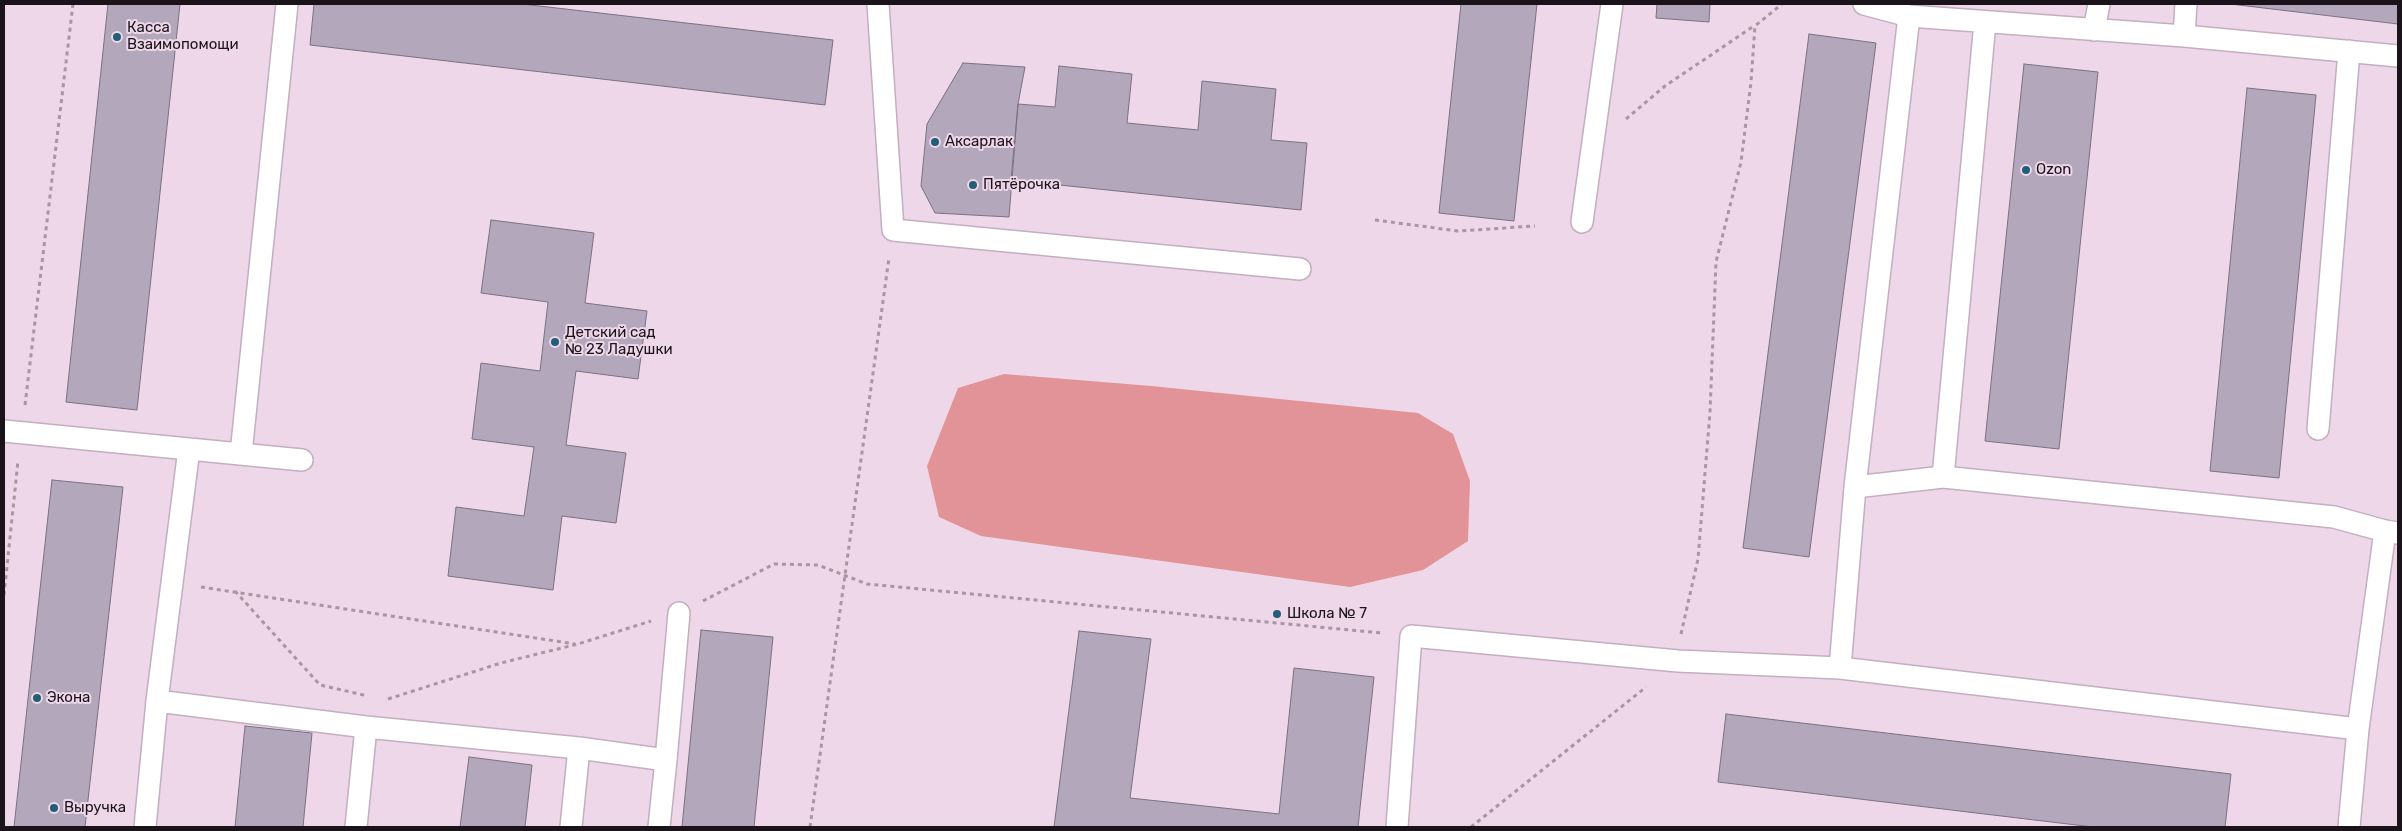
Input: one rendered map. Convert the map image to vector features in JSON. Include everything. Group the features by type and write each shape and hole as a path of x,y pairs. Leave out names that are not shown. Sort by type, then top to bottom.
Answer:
{"lane":[{"path":"241,454 287,4"},
{"path":"878,4 893,230 1300,269"},
{"path":"1582,222 1612,4"},
{"path":"1864,4 1909,16 2184,36 2398,56"},
{"path":"2094,30 2099,4"},
{"path":"2184,36 2186,4"},
{"path":"1840,668 1855,487 1909,16"},
{"path":"1942,477 1985,22"},
{"path":"2318,429 2348,51"},
{"path":"12,432 302,460"},
{"path":"145,827 157,701 189,449"},
{"path":"1855,487 1942,477 2334,517 2391,532 2358,729 2350,827"},
{"path":"659,827 679,613"},
{"path":"1398,827 1412,636 1678,661 1840,668 2358,729"},
{"path":"157,701 366,727 579,748 666,760"},
{"path":"356,827 366,727"},
{"path":"571,827 579,748"}],"path":[{"path":"4,595 12,432 73,4"},
{"path":"1593,144 1665,86 1755,26 1782,4"},
{"path":"1471,827 1678,661 1682,627 1698,559 1710,412 1716,262 1741,162 1751,82 1755,26"},
{"path":"1375,220 1458,231 1535,226"},
{"path":"810,827 893,230"},
{"path":"234,591 320,685 387,700 501,663 578,644 679,613 774,564 818,565 866,584 1412,636"},
{"path":"172,583 578,644"},
{"path":"366,727 387,700"}],"shaded area":[{"path":"1004,374 1151,386 1418,413 1453,434 1470,481 1468,541 1423,570 1350,587 981,536 939,517 927,466 958,388"}],"building":[{"path":"108,4 180,4 137,410 66,402"},
{"path":"314,4 522,4 833,40 825,105 310,45"},
{"path":"1461,4 1537,4 1514,221 1439,213"},
{"path":"1657,4 1710,4 1709,22 1656,18"},
{"path":"2230,4 2398,4 2398,24"},
{"path":"1809,34 1876,43 1809,557 1743,548"},
{"path":"963,63 1025,67 1018,104 1009,217 935,213 921,186 927,124"},
{"path":"2024,64 2098,72 2059,449 1985,441"},
{"path":"1059,66 1132,74 1127,123 1198,130 1202,81 1276,89 1271,140 1307,143 1301,210 1011,180 1018,104 1055,107"},
{"path":"2247,88 2316,95 2279,478 2210,471"},
{"path":"491,220 594,233 585,303 647,311 638,379 576,371 566,445 626,453 616,523 562,516 553,590 448,576 456,507 524,516 534,447 472,439 481,363 540,371 548,302 481,293"},
{"path":"52,480 123,487 85,827 14,827"},
{"path":"701,630 773,637 754,827 682,827"},
{"path":"1079,631 1151,639 1130,798 1279,814 1294,668 1374,677 1358,827 1054,827"},
{"path":"1726,714 2231,774 2225,827 2093,827 1718,782"},
{"path":"245,726 312,733 303,827 235,827"},
{"path":"469,757 532,765 525,827 460,827"}],"place":[{"name":"Касса Взаимопомощи","path":"117,37"},
{"name":"Аксарлак","path":"935,142"},
{"name":"Ozon","path":"2026,170"},
{"name":"Пятёрочка","path":"973,185"},
{"name":"Детский сад № 23 Ладушки","path":"555,342"},
{"name":"Школа № 7","path":"1277,614"},
{"name":"Экона","path":"37,698"},
{"name":"Выручка","path":"54,808"}]}
